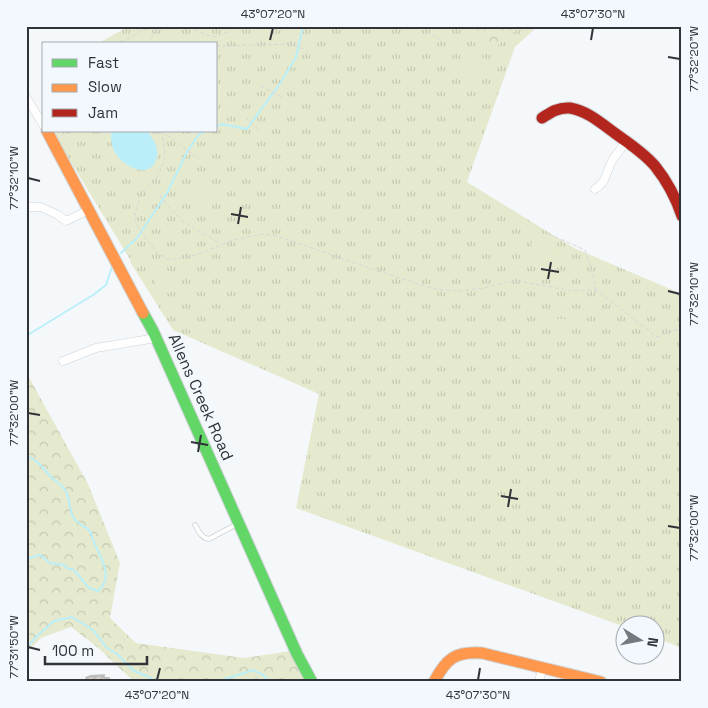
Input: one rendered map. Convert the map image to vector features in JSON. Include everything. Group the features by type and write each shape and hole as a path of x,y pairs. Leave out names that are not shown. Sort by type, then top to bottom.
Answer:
{"street":[{"path":"26,97 42,123"},
{"path":"542,118 557,109 564,108 578,110 590,115 646,156 672,191 682,216"},
{"name":"Allens Creek Road","path":"47,132 156,338 297,654 312,682"},
{"path":"595,189 601,186 605,180 611,163 627,141"},
{"path":"26,207 42,207 66,221 89,210"},
{"path":"63,361 96,348 156,338"},
{"path":"434,682 443,665 448,660 468,652 482,653 600,682"},
{"path":"539,682 542,668"}],"lane":[{"path":"195,525 200,535 209,539 239,523"}],"path":[{"path":"149,42 161,26"},
{"path":"189,26 215,37 228,32 232,26"},
{"path":"423,26 428,32 446,43"},
{"path":"116,42 124,41 149,27 159,29"},
{"path":"218,46 294,44 308,52"},
{"path":"261,86 282,98"},
{"path":"246,118 260,131"},
{"path":"161,132 165,158 159,174 140,196 135,220 156,253 169,260 264,234 278,236 444,290 460,291 484,288 507,282 522,282 573,291 593,290 600,293 657,337 682,328"},
{"path":"162,132 199,159"},
{"path":"160,195 184,222 222,244"},
{"path":"549,234 585,250 593,274 596,292"}],"green space":[{"path":"129,26 538,26 515,47 467,182 574,248 682,294 682,648 666,642 666,616 616,616 616,624 296,508 319,394 173,330 53,132 218,132 218,42 101,42"},
{"path":"470,26 521,26 496,47"},
{"path":"477,56 489,62 488,69 484,75 474,74 468,71 466,67 466,61 471,57"},
{"path":"193,184 201,184 211,192 213,201 207,208 193,202 191,189"},
{"path":"537,239 547,241 552,245 556,254 552,259 540,258 536,254 531,243"},
{"path":"165,270 175,272 180,283 175,290 168,293 155,288 158,273"},
{"path":"556,319 565,319 572,328 570,336 560,336 553,332 552,325"},
{"path":"529,346 537,352 538,361 530,367 516,354 517,347"},
{"path":"26,372 88,484 120,563 110,618 136,643 244,658 291,651 308,682 143,682 130,678 96,646 71,627 41,638 26,653"}],"water":[{"path":"111,132 149,132 156,144 157,150 153,166 142,170 124,163 113,149"}],"building":[{"path":"103,676 108,678 108,682 80,682 80,680 86,680 86,677"}],"waterway":[{"path":"218,126 221,124 247,129 281,82 296,57 303,26"},
{"path":"121,253 137,238 167,193 187,152 199,134 203,132"},
{"path":"26,336 106,285 112,267"},
{"path":"26,455 36,461 66,491 74,519 91,532 105,567 105,579 98,591 89,588 74,570 64,565 50,563 40,555 26,559"},
{"path":"26,648 54,621 72,617 93,630 107,648 117,654 134,671 161,682"},
{"path":"216,682 253,670 263,675 270,682"}],"traffic: fast":[{"path":"143,313 153,331 297,654 312,682"}],"traffic: slow":[{"path":"48,132 143,313"},
{"path":"434,682 447,662 465,653 482,653 601,682"}],"traffic: jam":[{"path":"542,118 559,109 570,108 583,112 600,122 637,149 655,166 671,190 682,216"}]}
